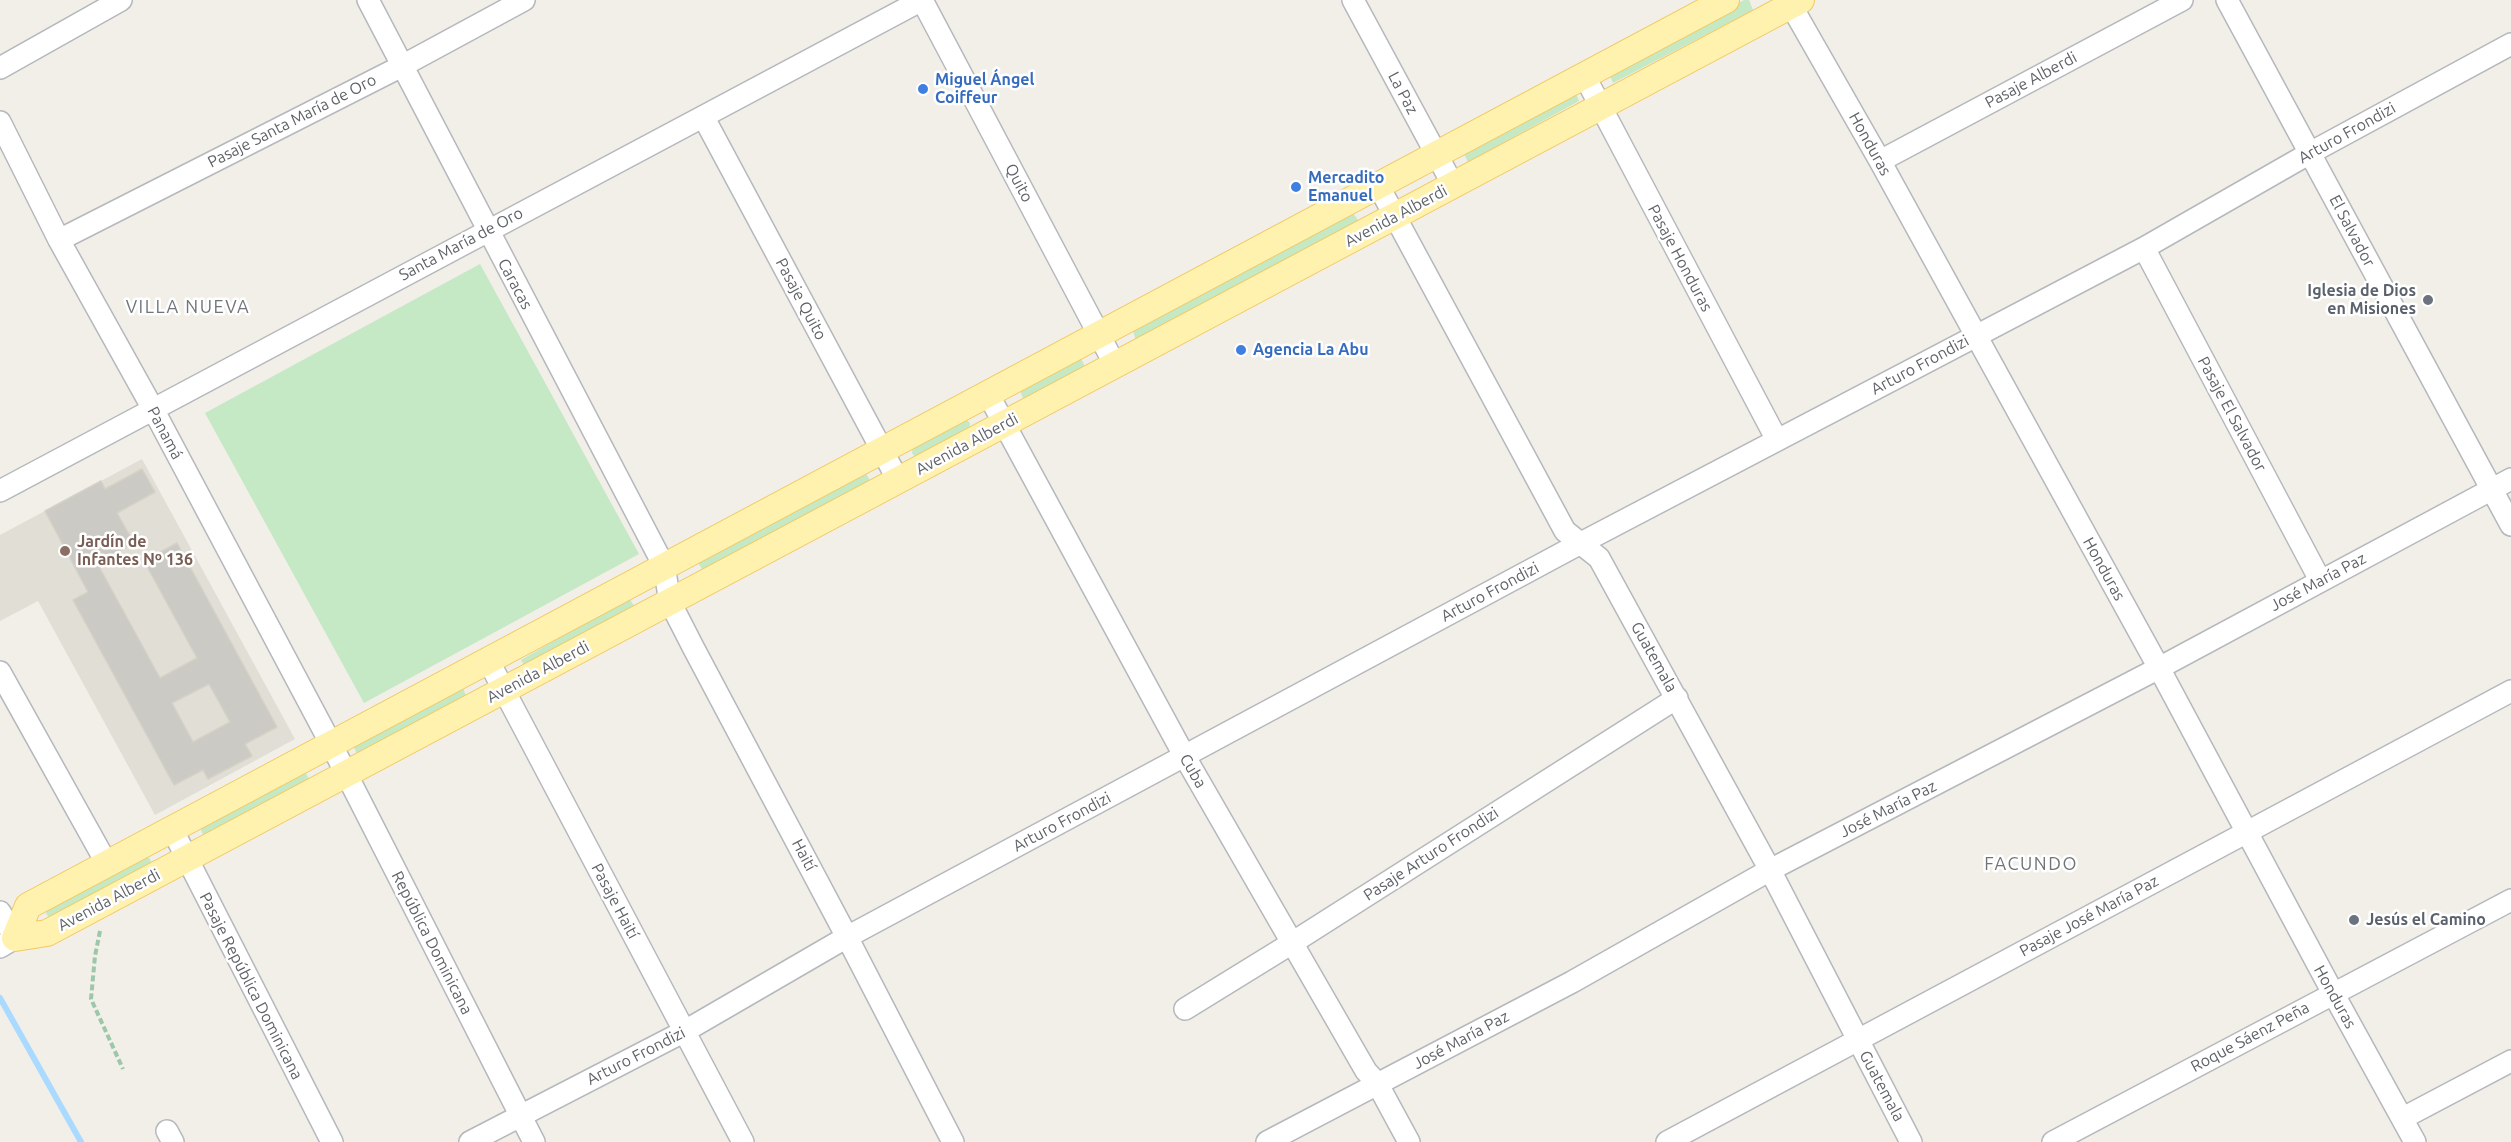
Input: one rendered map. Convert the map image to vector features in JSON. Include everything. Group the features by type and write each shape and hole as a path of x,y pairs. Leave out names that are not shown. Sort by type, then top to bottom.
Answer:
{"main road":[{"name":"Avenida Alberdi","path":"7,942 28,906 1726,0"},
{"name":"Avenida Alberdi","path":"7,942 47,933 1794,2"}],"street":[{"path":"0,68 121,0"},
{"name":"Caracas","path":"368,0 664,566"},
{"name":"Pasaje Santa María de Oro","path":"59,240 402,66 524,0"},
{"name":"Santa María de Oro","path":"0,491 922,0"},
{"name":"Quito","path":"922,0 1115,365"},
{"name":"La Paz","path":"1353,0 1453,185"},
{"name":"Pasaje Alberdi","path":"1880,161 2182,0"},
{"name":"El Salvador","path":"2227,0 2511,525"},
{"name":"Honduras","path":"1794,2 2159,668 2332,993 2415,1142"},
{"name":"Arturo Frondizi","path":"470,1142 685,1031 848,937 1581,543 2144,248 2310,153 2511,44"},
{"name":"Pasaje Honduras","path":"1584,75 1777,440"},
{"name":"Pasaje Quito","path":"704,118 898,480"},
{"name":"Panamá","path":"0,122 59,240 153,409 331,744"},
{"name":"Guatemala","path":"1378,185 1565,531 1599,558 1677,698 1770,870 1911,1142"},
{"name":"Pasaje El Salvador","path":"2144,248 2320,580"},
{"name":"Cuba","path":"988,394 1185,757 1366,1071 1377,1083 1409,1142"},
{"name":"José María Paz","path":"1267,1142 1572,982 1770,870 2159,668 2511,479"},
{"name":"Haití","path":"664,566 670,602 848,937 953,1142"},
{"name":"Pasaje Haití","path":"488,660 743,1142"},
{"path":"0,672 107,864"},
{"name":"Pasaje José María Paz","path":"1667,1142 2511,691"},
{"name":"Pasaje Arturo Frondizi","path":"1185,1009 1677,698"},
{"name":"República Dominicana","path":"331,744 534,1142"},
{"name":"Pasaje República Dominicana","path":"172,829 332,1142"},
{"name":"Roque Sáenz Peña","path":"2053,1142 2511,900"},
{"path":"0,912 7,942"},
{"path":"2403,1118 2511,1061"}],"path":[{"path":"107,901 95,956 91,999 123,1069"}],"shaded area":[{"path":"142,459 295,739 155,815 38,601 0,621 0,535"}],"green space":[{"path":"1744,0 1749,0 1753,10 1613,83 1609,73"},
{"path":"1575,91 1579,101 1468,162 1462,150"},
{"path":"1351,211 1359,221 1136,341 1132,327"},
{"path":"480,264 639,554 364,703 205,413"},
{"path":"1080,356 1085,367 1024,401 1019,388"},
{"path":"961,419 970,423 969,429 916,458 912,453 913,446"},
{"path":"865,472 871,482 703,571 696,559"},
{"path":"629,598 635,607 527,670 521,660"},
{"path":"463,688 467,699 359,758 353,745"},
{"path":"304,770 310,781 205,839 199,825"},
{"path":"143,857 149,858 151,861 149,865 49,918 46,913 48,909"}],"building":[{"path":"142,469 155,492 117,513 134,543 97,563 160,678 197,658 144,561 177,543 277,727 245,744 252,756 208,779 203,770 174,785 73,600 88,592 45,511 101,481 105,489","holes":["209,684 230,722 193,742 172,703"]}],"waterway":[{"path":"0,998 81,1142"}],"place":[{"name":"Miguel Ángel Coiffeur","path":"923,89"},
{"name":"Mercadito Emanuel","path":"1296,187"},
{"name":"Iglesia de Dios en Misiones","path":"2428,300"},
{"name":"Agencia La Abu","path":"1241,350"},
{"name":"Jardín de Infantes Nº 136","path":"65,551"},
{"name":"Jesús el Camino","path":"2354,920"}],"district":[{"name":"VILLA NUEVA","path":"188,307"},
{"name":"FACUNDO","path":"2031,864"}]}
